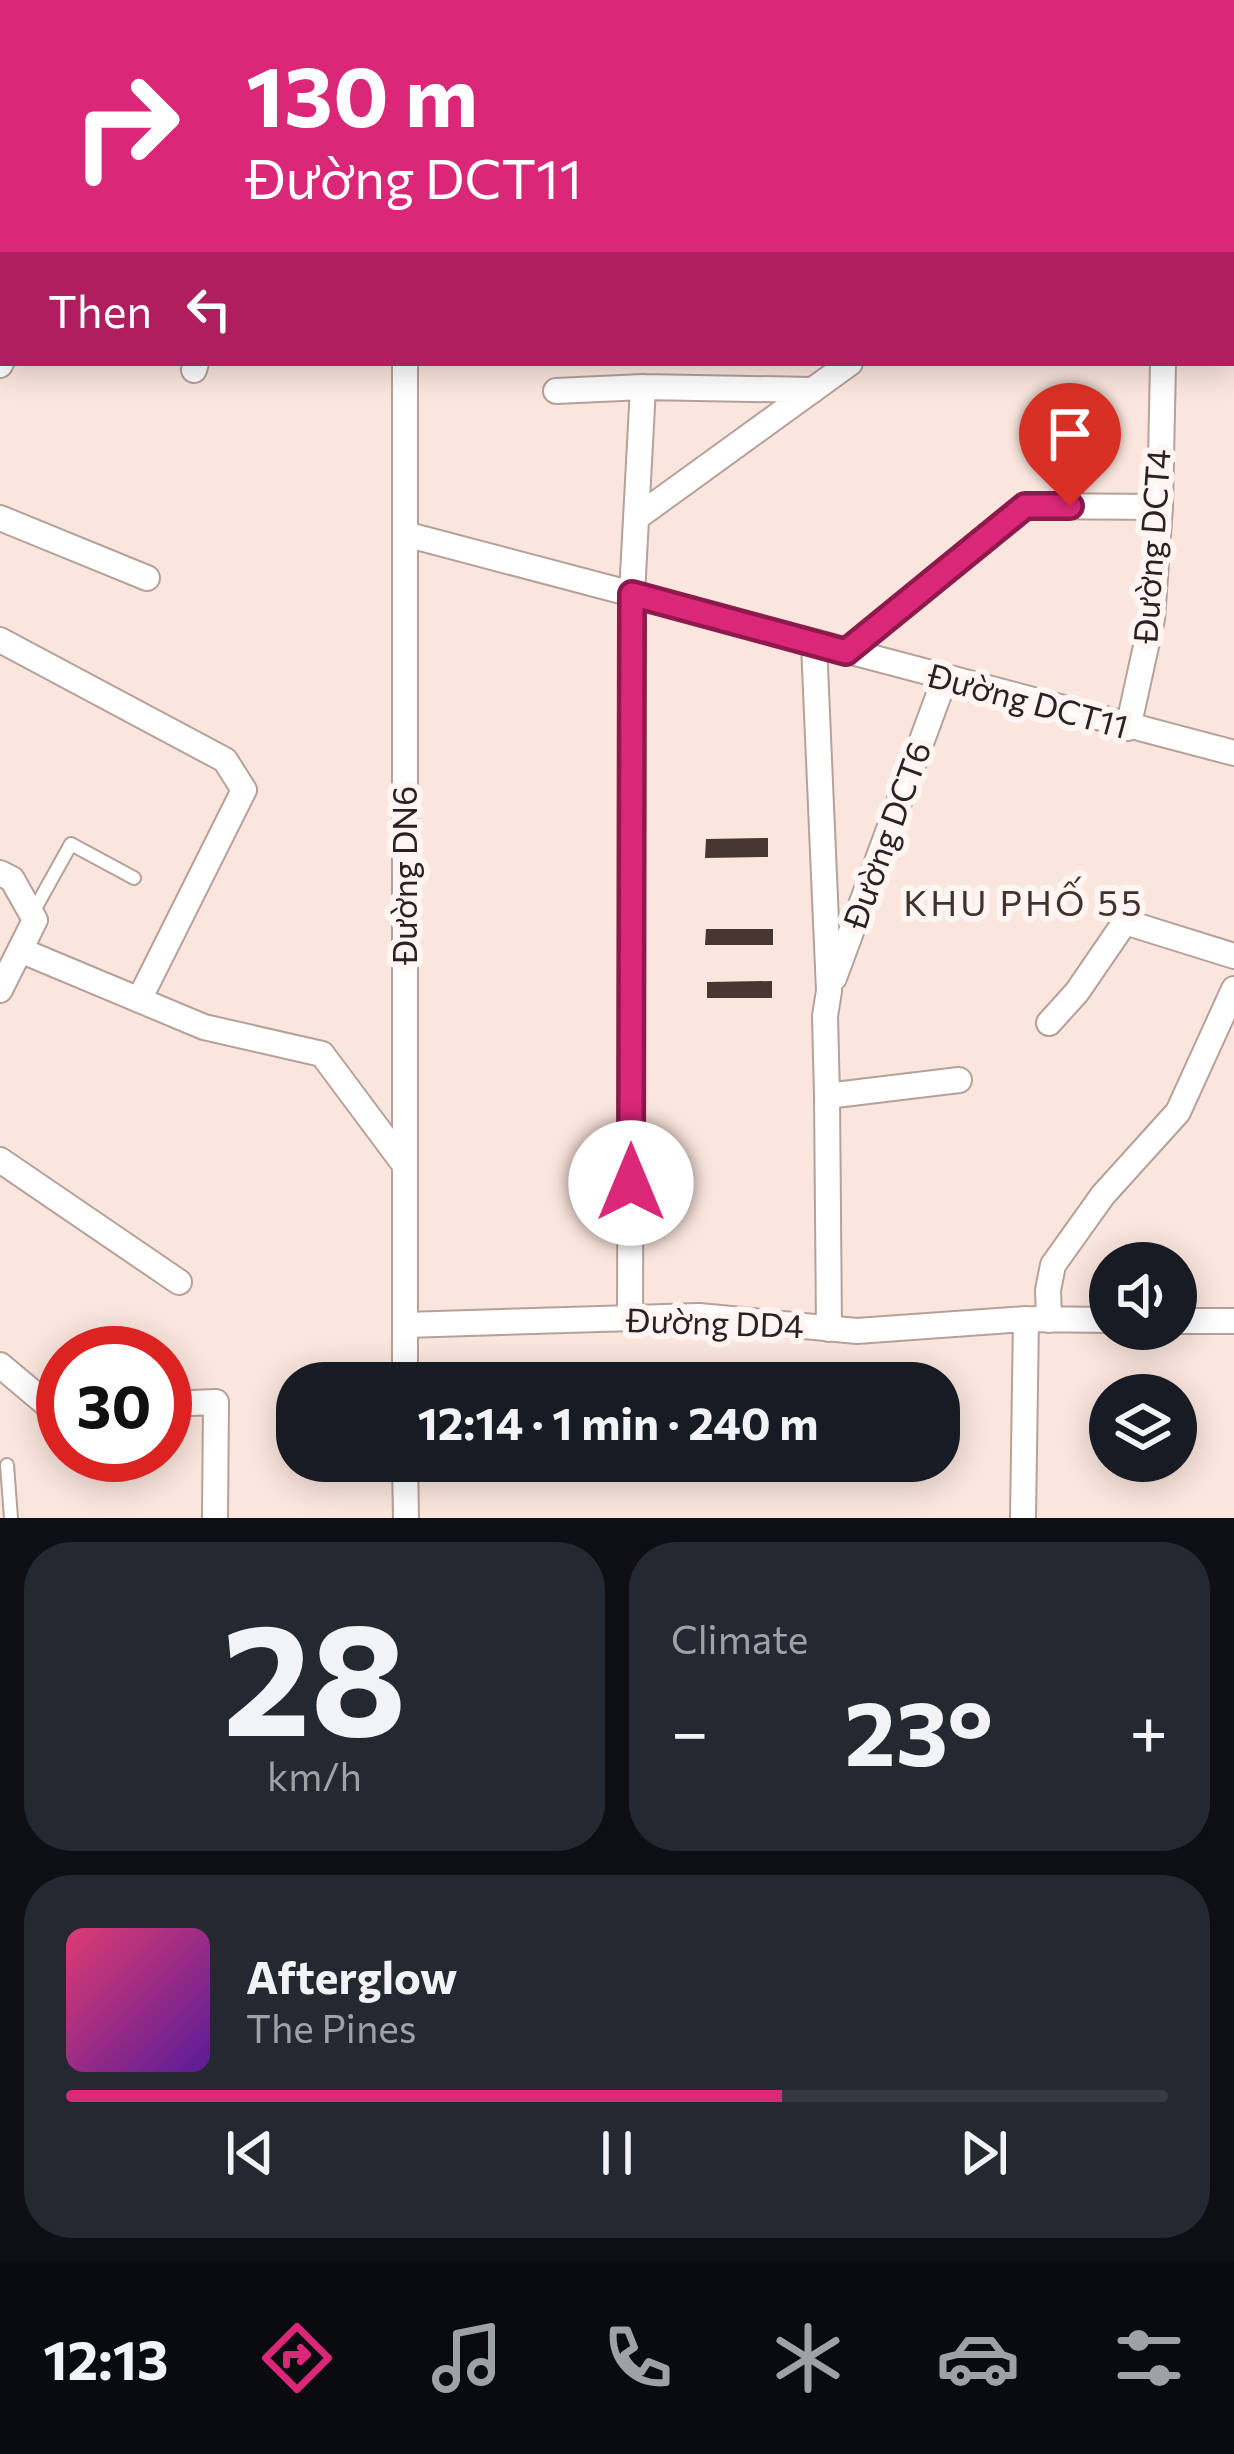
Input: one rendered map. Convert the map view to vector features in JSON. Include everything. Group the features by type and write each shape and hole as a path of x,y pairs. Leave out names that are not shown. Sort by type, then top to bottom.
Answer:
{"street":[{"path":"636,518 846,366"},
{"name":"Đường DCT4","path":"1128,728 1151,619 1160,507 1163,366"},
{"name":"Đường DN6","path":"405,367 405,1362"},
{"path":"556,392 643,386 813,390"},
{"path":"630,1318 632,594 643,386"},
{"path":"846,652 1025,506 1160,507"},
{"path":"0,518 147,578"},
{"name":"Đường DCT11","path":"405,534 1234,753"},
{"path":"0,640 225,760 244,790 139,1000"},
{"path":"814,644 830,991 825,1016 829,1328"},
{"name":"Đường DCT6","path":"830,991 945,678"},
{"path":"0,872 12,879 35,920 0,990"},
{"path":"1049,1023 1077,992 1125,922 1234,956"},
{"path":"20,950 204,1027 322,1054 404,1164"},
{"path":"1023,1518 1037,1319 1053,1265 1103,1195 1178,1112 1234,989"},
{"path":"827,1096 959,1080"},
{"path":"0,1160 179,1282"},
{"name":"Đường DD4","path":"405,1325 699,1316 856,1331 1037,1319 1089,1320"},
{"path":"1197,1321 1234,1322"},
{"path":"0,1365 36,1395"},
{"path":"192,1403 216,1402 215,1518"},
{"path":"405,1482 406,1518"}],"lane":[{"path":"32,915 70,844 134,878"},
{"path":"7,1465 10,1518"}],"building":[{"path":"768,838 768,857 705,858 706,839"},
{"path":"706,929 773,929 773,945 705,945"},
{"path":"772,981 772,998 707,998 707,982"}],"district":[{"name":"KHU PHỐ 55","path":"1024,903"}],"route":[{"path":"631,1183 632,594 846,652 1025,506 1070,506"}]}
